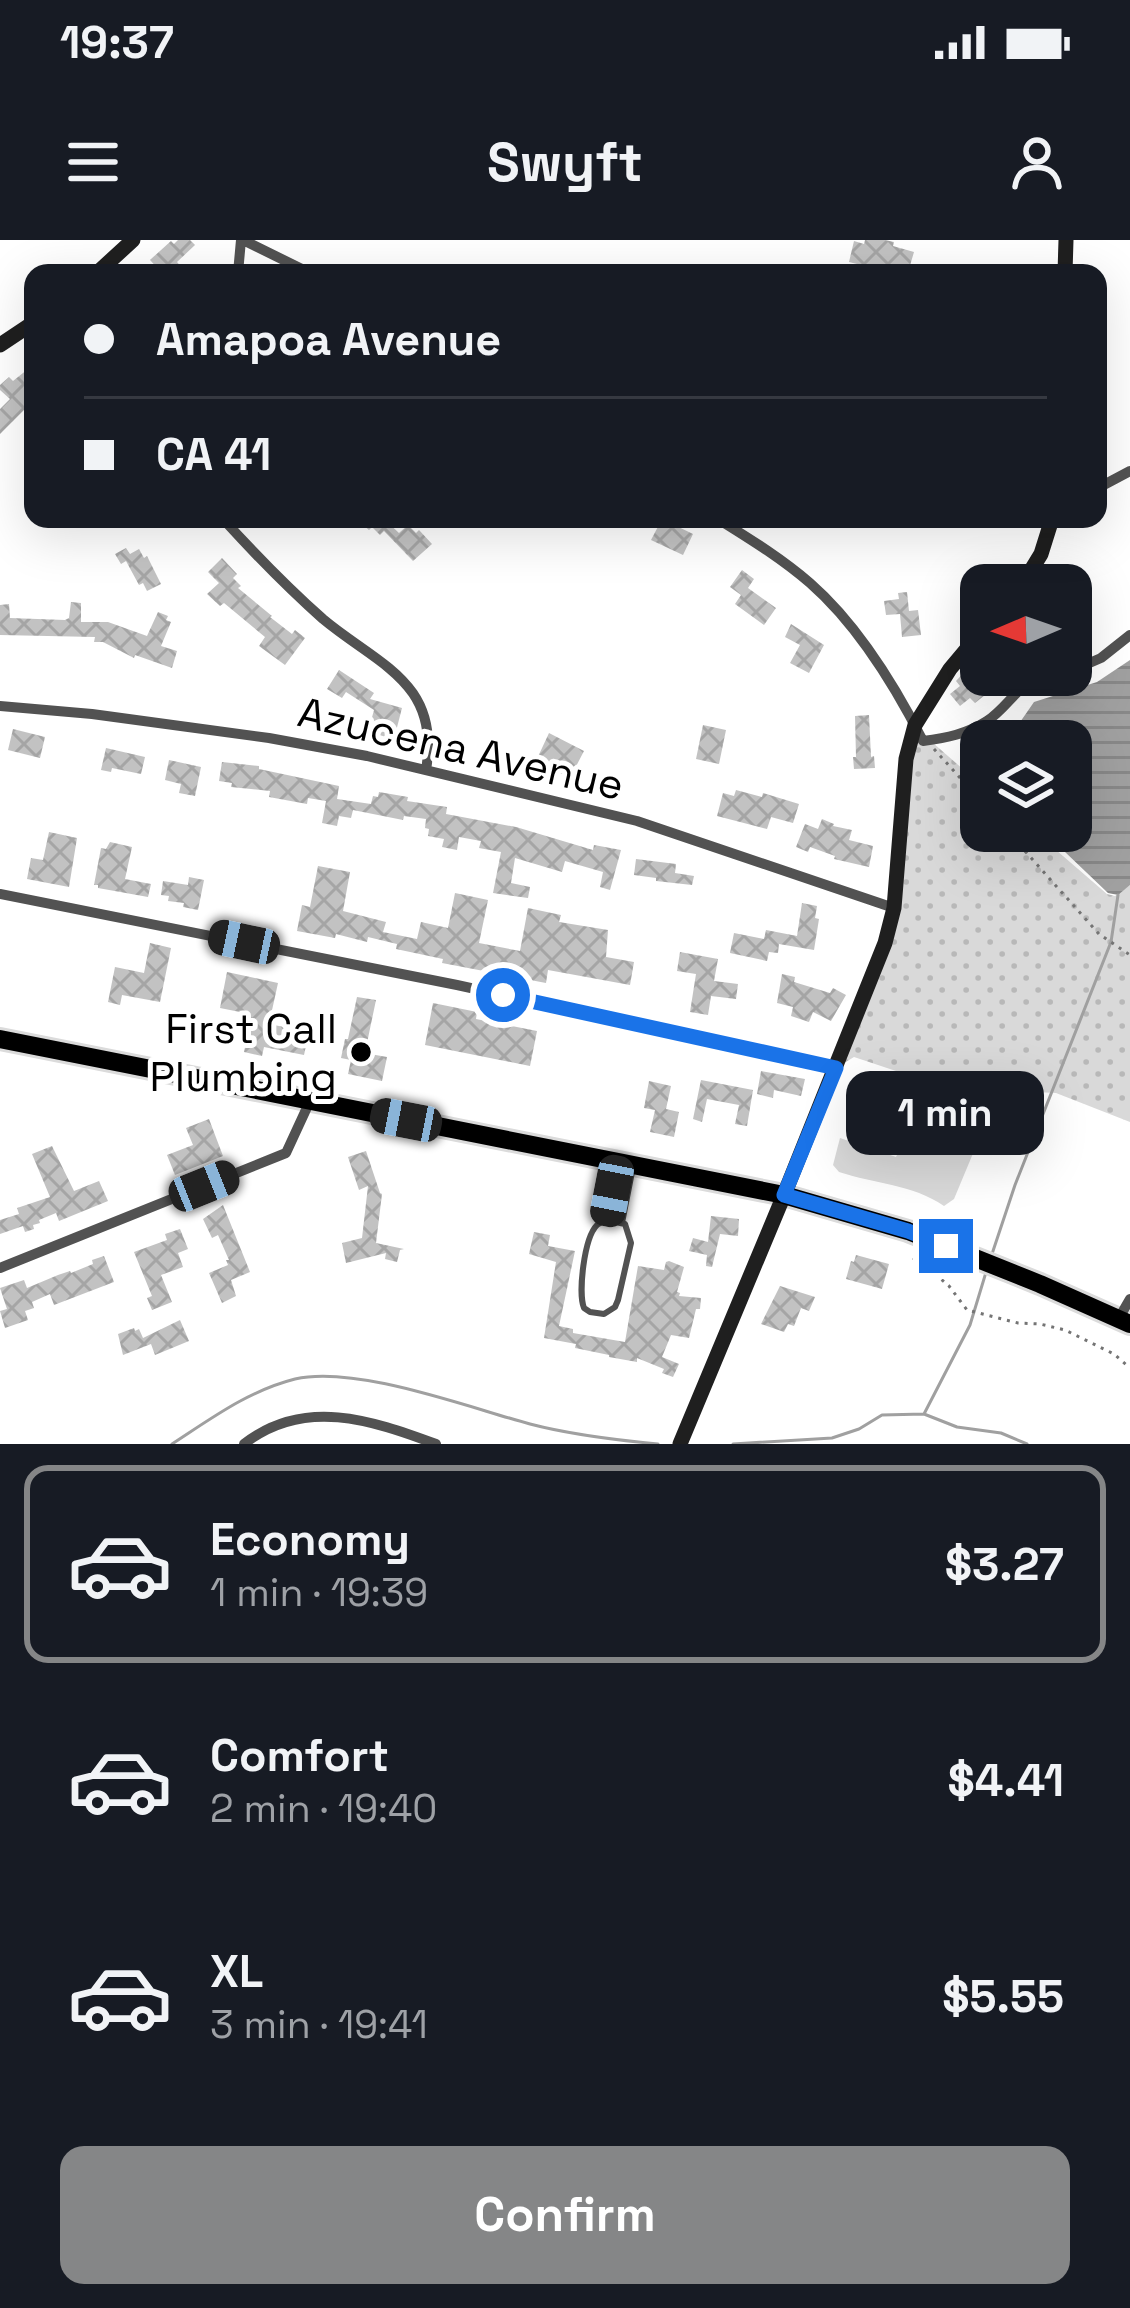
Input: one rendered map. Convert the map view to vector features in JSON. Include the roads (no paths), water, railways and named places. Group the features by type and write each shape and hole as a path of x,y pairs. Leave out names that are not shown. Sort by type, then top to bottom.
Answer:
{"main road":[{"path":"0,1039 784,1195 908,1231 1125,1321"}],"street":[{"path":"108,264 133,240"},
{"path":"242,240 291,264"},
{"path":"233,528 295,594 352,642 385,662 411,690 425,722 426,770"},
{"path":"733,528 768,550 832,604 869,649 923,741 956,736 987,721 1012,696"},
{"path":"1035,564 1049,528"},
{"path":"1092,662 1130,635"},
{"path":"680,1444 884,943 894,908 906,759 915,725 960,657"},
{"name":"Azucena Avenue","path":"0,706 269,738 367,756 638,821 894,908"},
{"path":"0,894 457,985 836,1068"},
{"path":"0,1268 286,1153 310,1101"},
{"path":"1125,1321 1130,1299"},
{"path":"244,1444 286,1420 326,1416 361,1420 403,1438 436,1444"},
{"path":"265,1429 272,1444"}],"lane":[{"path":"606,1220 625,1164"},
{"path":"622,1223 606,1220 590,1237 579,1292 584,1308 598,1314 610,1311 618,1300 631,1243 622,1223 625,1164"}],"waterway":[{"path":"992,1254 1111,942 1118,895"},
{"path":"924,1414 970,1325 987,1269"},
{"path":"172,1444 262,1391 320,1376 412,1390 562,1431 658,1444"},
{"path":"733,1444 832,1438 882,1415 924,1414 1027,1444"}],"place":[{"name":"First Call Plumbing","path":"361,1052"}]}
